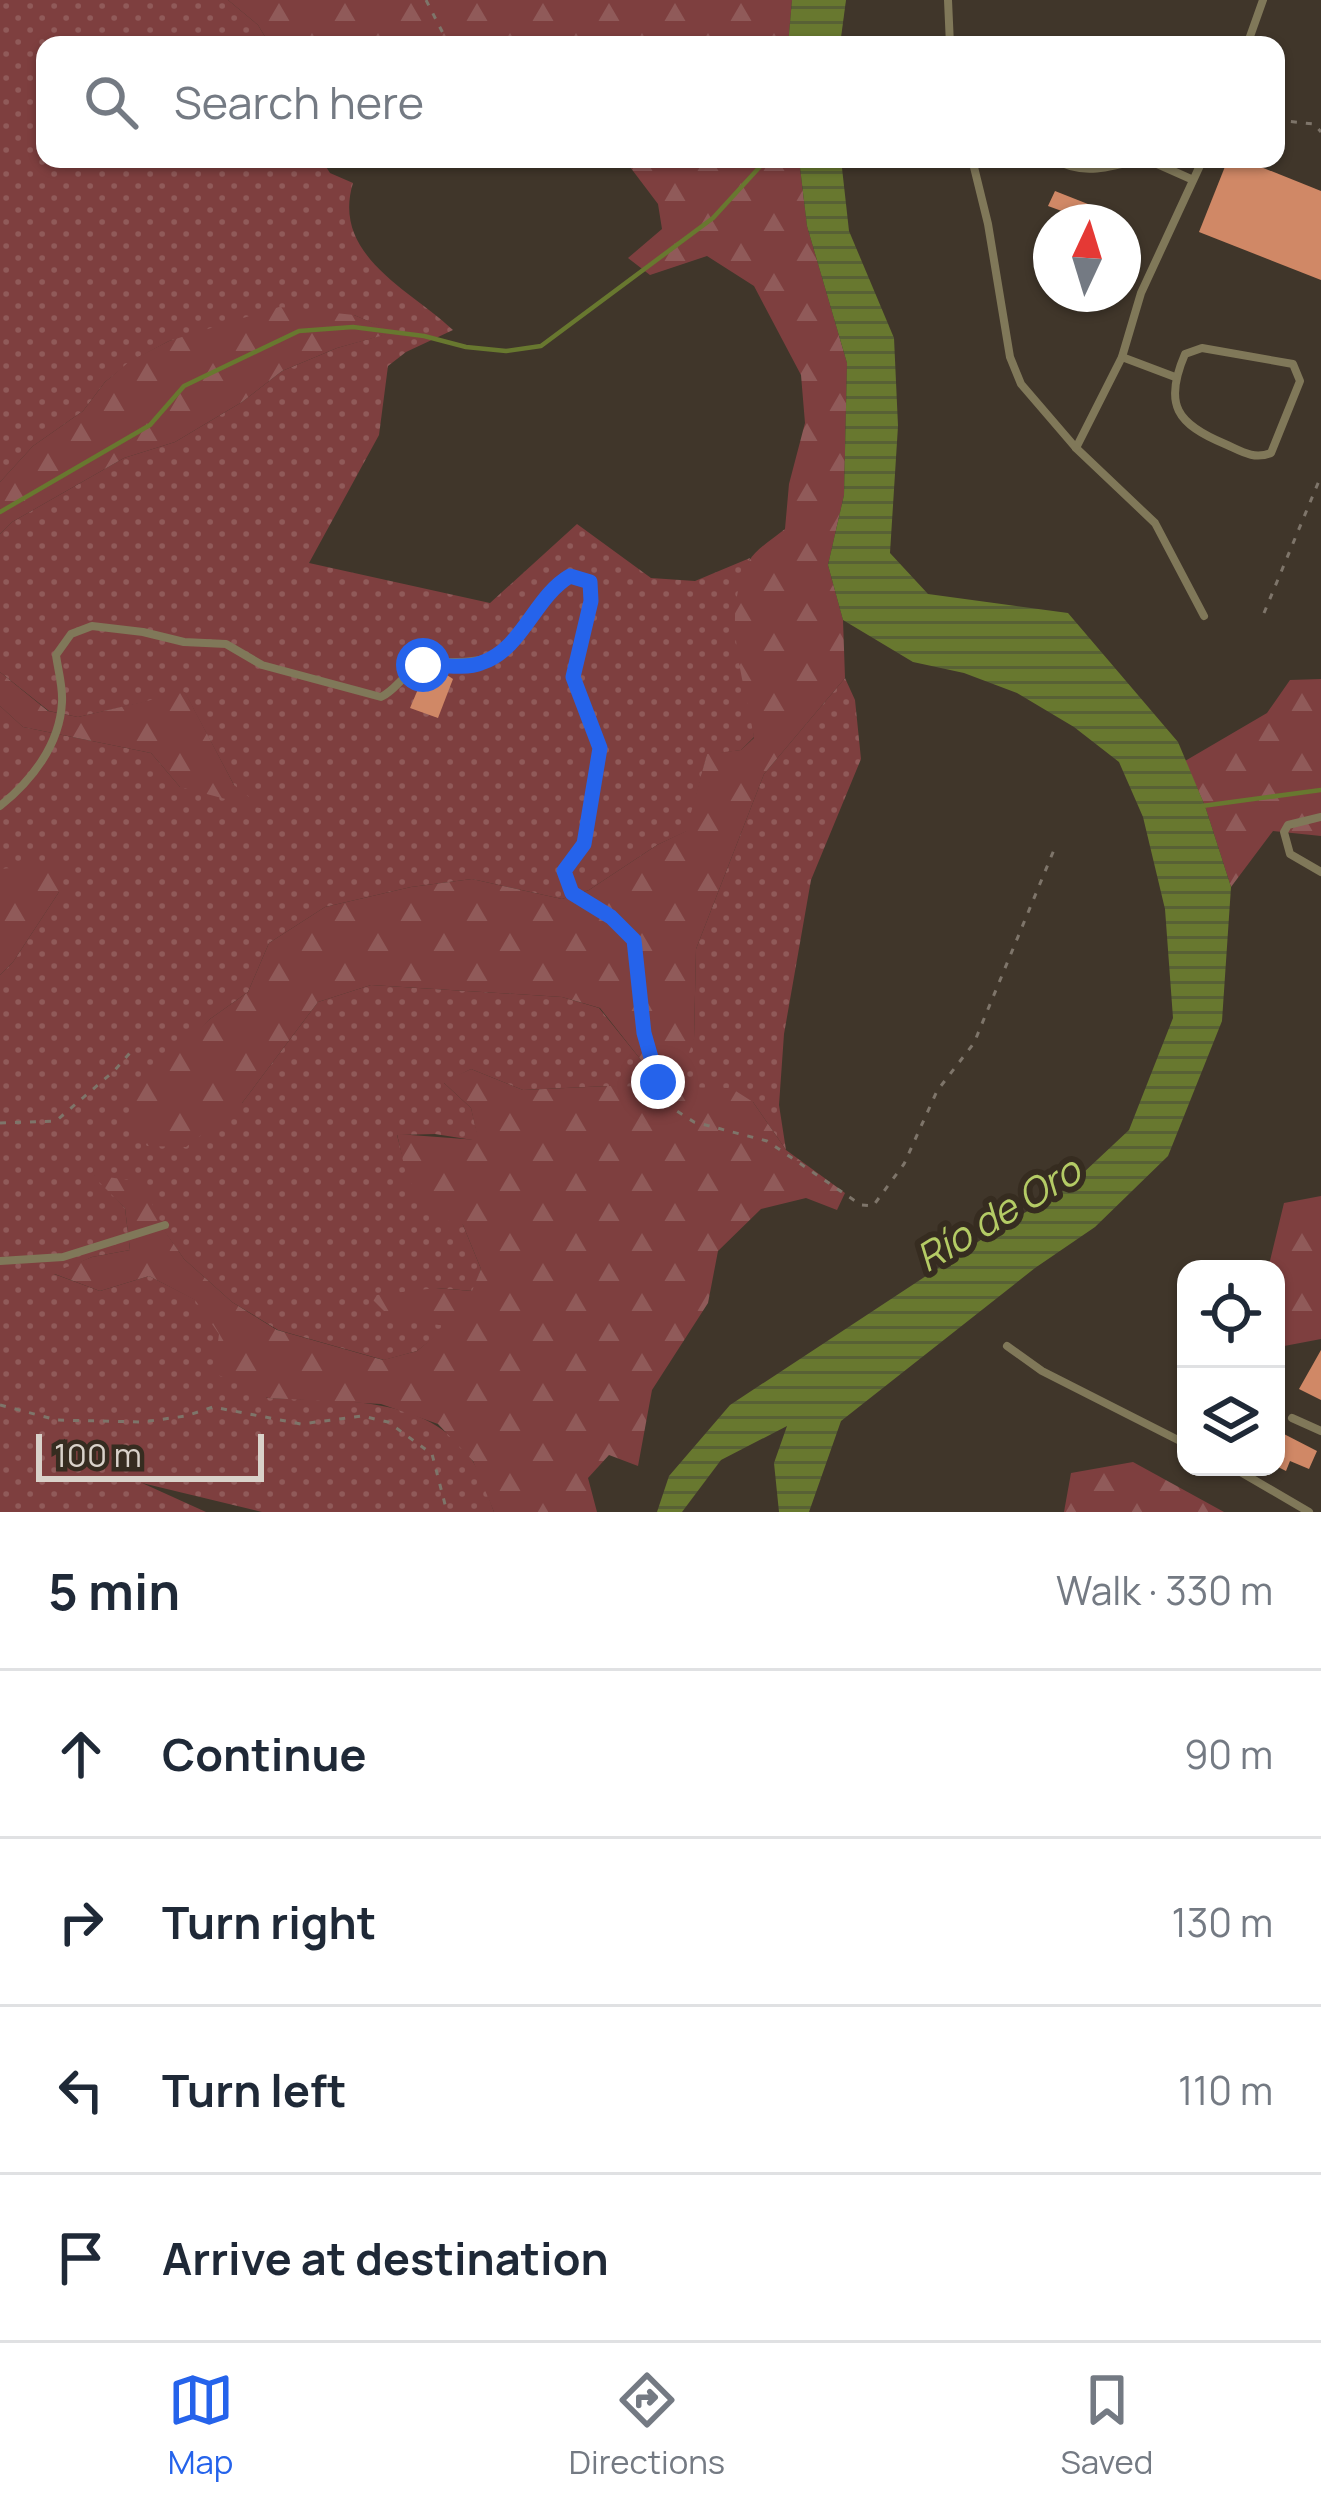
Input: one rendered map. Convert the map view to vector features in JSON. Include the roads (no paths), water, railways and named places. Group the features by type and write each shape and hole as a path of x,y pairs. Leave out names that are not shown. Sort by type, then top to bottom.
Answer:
{"lane":[{"path":"948,0 950,36"},
{"path":"1250,36 1263,0"},
{"path":"974,168 1010,357 1021,384 1076,448 1155,523 1204,616"},
{"path":"1165,168 1191,179"},
{"path":"1076,448 1122,357 1141,292 1197,168"},
{"path":"1202,348 1293,364 1300,381 1271,453 1254,457 1194,431 1175,405 1175,376 1185,354 1202,348"},
{"path":"1122,357 1175,376"},
{"path":"0,806 29,783 51,742 62,704 56,655 70,634 92,626 184,643 226,644 262,665 382,697 423,665 481,663 517,638 556,584 570,576 582,578 592,588 573,677"},
{"path":"1321,817 1288,825 1284,832 1290,854 1321,872"},
{"path":"0,1261 63,1257 165,1225"},
{"path":"1007,1346 1042,1371 1177,1439"},
{"path":"1292,1418 1321,1431"},
{"path":"1247,1476 1309,1512"}],"waterway":[{"path":"0,512 150,425 184,386 299,331 353,327 466,347 506,351 541,346 713,218 759,168"},
{"path":"1202,806 1321,790"}],"water label":[{"name":"Río de Oro","path":"998,1214"}]}
